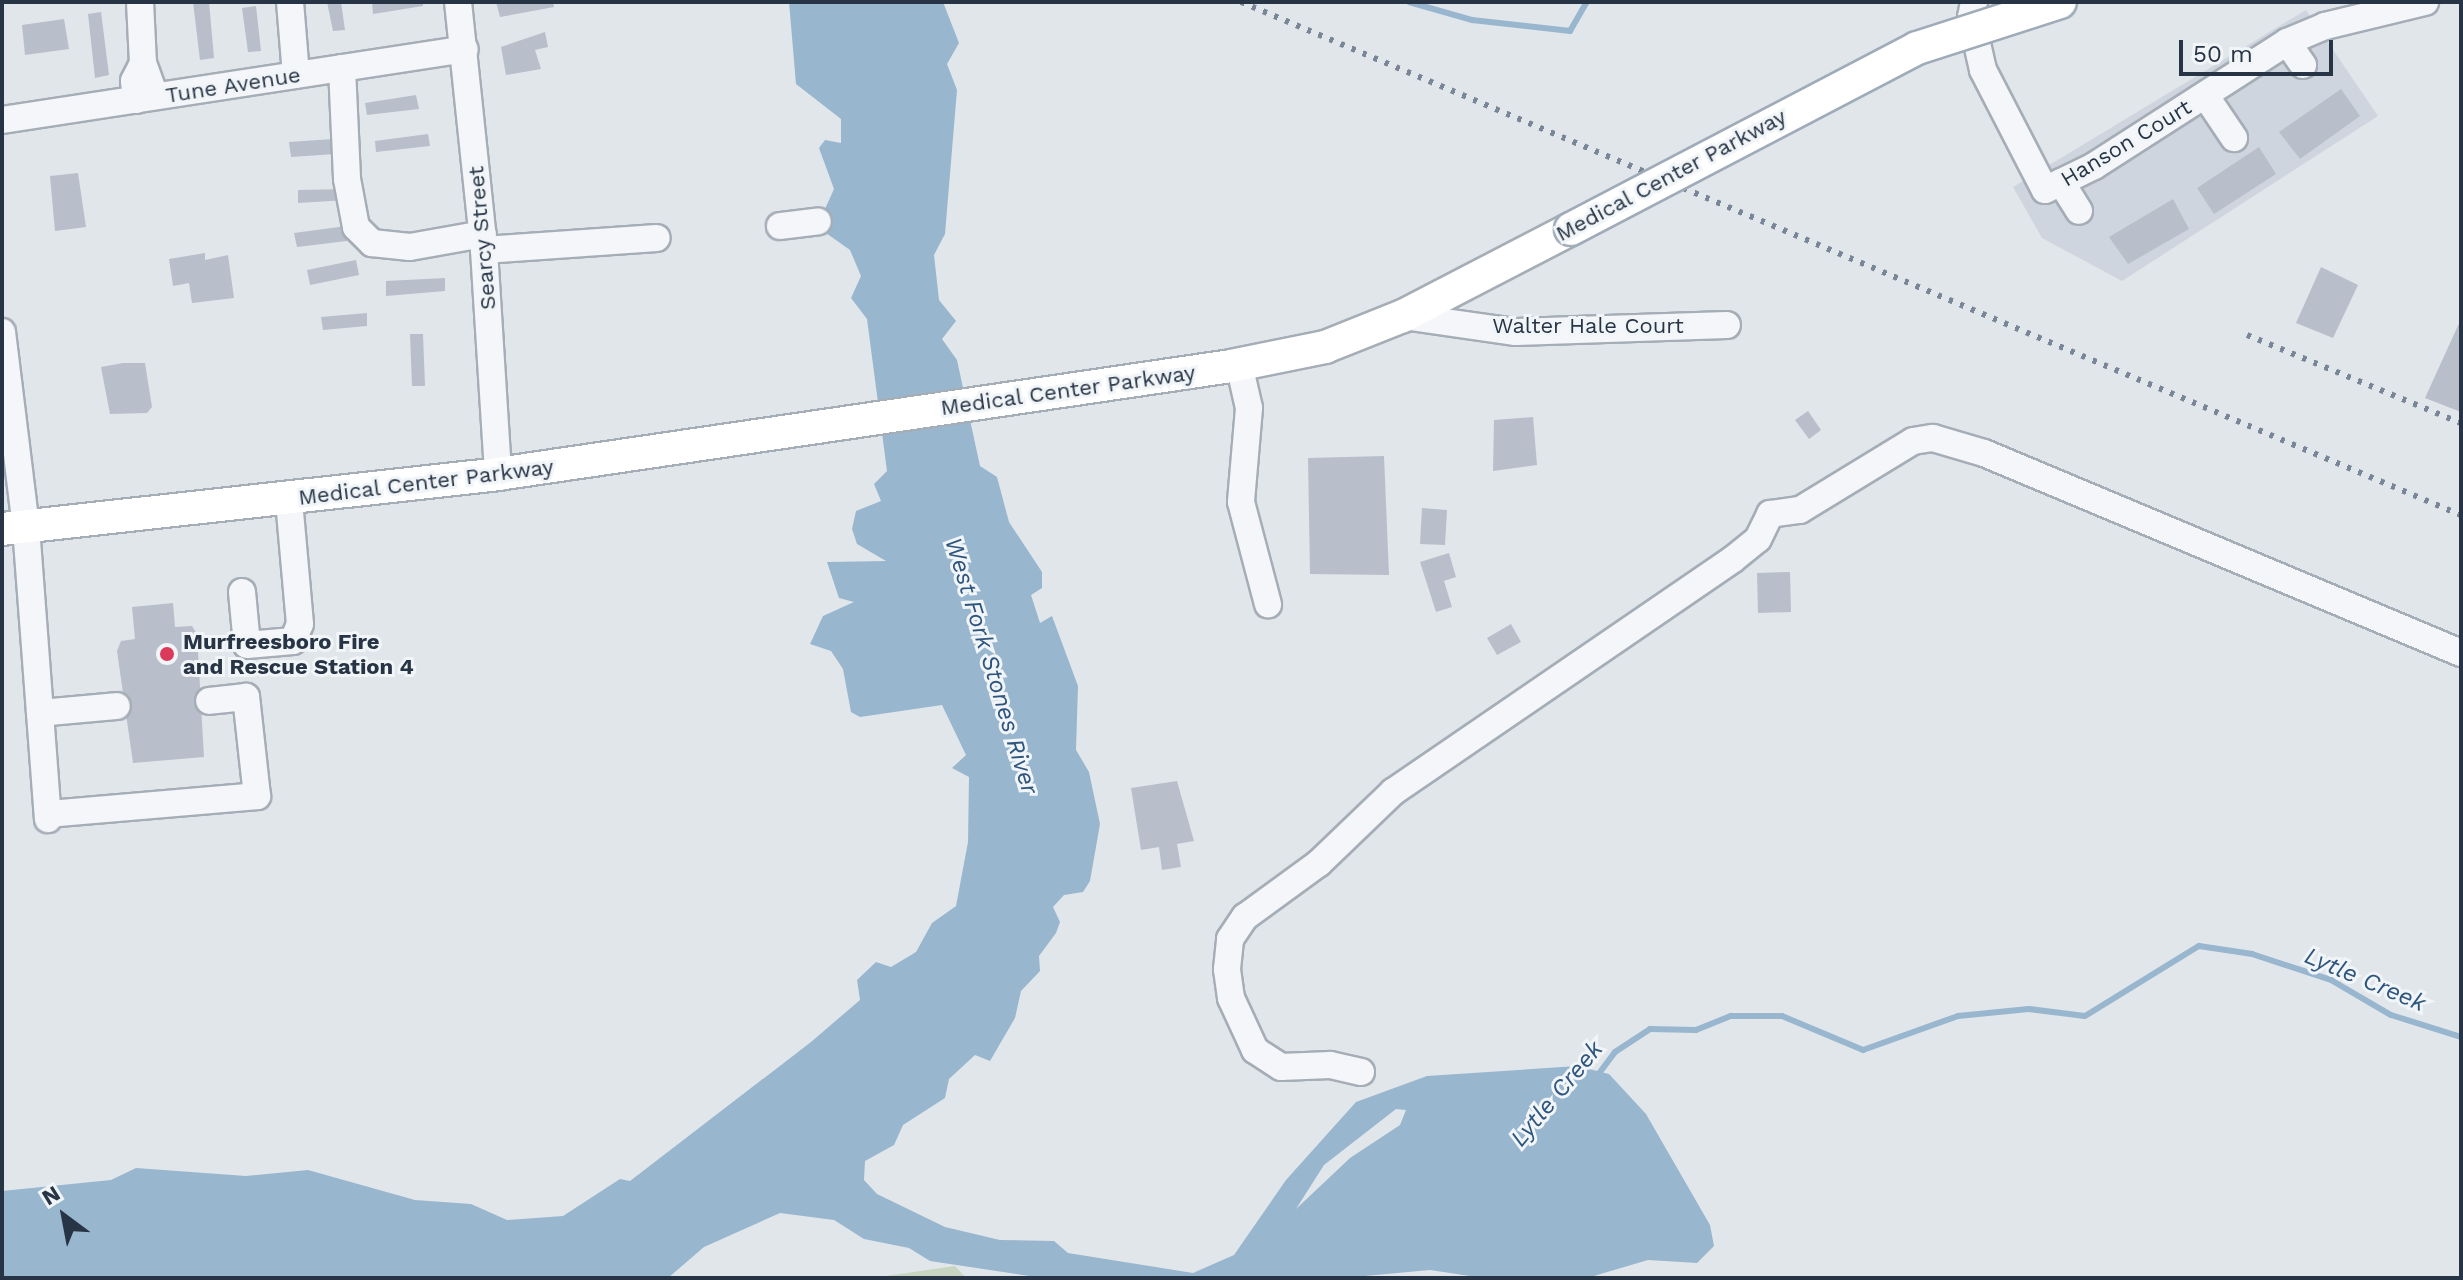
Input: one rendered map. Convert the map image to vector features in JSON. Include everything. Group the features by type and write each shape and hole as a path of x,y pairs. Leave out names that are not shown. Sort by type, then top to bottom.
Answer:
{"main road":[{"name":"Medical Center Parkway","path":"14,528 289,500 498,474 1072,390 1325,347 1403,316 1917,48 2060,2"}],"street":[{"path":"140,2 146,98"},
{"path":"290,2 296,75"},
{"name":"Searcy Street","path":"458,2 484,242 498,474"},
{"path":"1974,2 1971,17 1983,70 2053,186 2079,211"},
{"name":"Hanson Court","path":"2053,186 2287,42 2325,26 2425,2"},
{"path":"2287,42 2303,65"},
{"name":"Tune Avenue","path":"2,120 465,49"},
{"path":"342,68 347,179 356,227 372,243 410,247 657,238"},
{"path":"2205,95 2234,138"},
{"path":"780,226 818,221"},
{"name":"Walter Hale Court","path":"1403,316 1516,332 1727,325"},
{"path":"2,332 14,528 40,713 48,817 257,796 246,697 209,701"},
{"path":"1239,364 1249,408 1241,502 1268,604"},
{"path":"1361,1072 1330,1065 1281,1067 1255,1050 1231,998 1227,969 1230,939 1245,917 1319,863 1393,792 1732,560 1758,539 1770,514 1800,510 1913,441 1933,438 1984,453 2461,653"},
{"path":"242,592 247,645 293,641 300,624 289,500"},
{"path":"40,713 117,706"}],"shaded area":[{"path":"2306,10 2378,116 2122,281 2042,238 2013,187"}],"green space":[{"path":"955,1266 966,1278 872,1278"}],"water":[{"name":"West Fork Stones River","path":"789,2 943,2 959,43 947,64 957,90 945,234 934,255 939,300 956,321 942,339 957,360 980,466 997,477 1009,522 1042,572 1042,588 1031,595 1040,623 1052,616 1078,686 1076,750 1089,772 1100,824 1090,881 1083,892 1064,895 1053,907 1060,922 1056,933 1039,956 1040,971 1021,991 1015,1018 990,1061 975,1055 949,1079 945,1098 903,1125 894,1145 865,1161 864,1180 877,1194 945,1227 1000,1240 1054,1241 1068,1253 1193,1273 1234,1255 1286,1180 1356,1102 1427,1076 1577,1066 1609,1074 1646,1114 1710,1225 1714,1246 1697,1263 1648,1260 1587,1278 1483,1278 1430,1270 1343,1278 1043,1278 930,1261 909,1248 864,1239 834,1220 780,1213 704,1247 668,1278 2,1278 2,1191 111,1180 136,1168 246,1176 308,1170 415,1200 471,1204 507,1220 563,1216 620,1179 630,1181 811,1042 860,1000 857,980 876,962 891,967 916,952 932,923 956,906 968,842 969,777 952,768 966,755 942,705 860,717 851,712 843,669 831,651 810,644 823,616 854,602 839,598 827,562 886,561 857,544 852,529 856,511 881,501 874,484 887,471 867,319 851,298 861,276 850,250 826,233 825,209 834,189 819,148 825,140 841,143 841,119 796,84","holes":["1396,1109 1406,1110 1400,1125 1350,1158 1296,1209 1324,1165"]}],"building":[{"path":"193,2 209,2 214,58 200,60"},
{"path":"327,2 341,2 345,30 333,31"},
{"path":"372,2 423,2 423,6 373,14"},
{"path":"496,2 553,2 554,7 500,17"},
{"path":"256,6 261,51 248,52 242,8"},
{"path":"101,12 109,75 95,78 88,14"},
{"path":"64,19 69,49 25,55 22,25"},
{"path":"545,32 548,47 535,50 541,69 506,75 501,47"},
{"path":"2341,89 2360,116 2300,159 2279,132"},
{"path":"416,95 419,109 367,115 365,103"},
{"path":"428,134 430,146 376,152 375,141"},
{"path":"333,139 335,154 291,157 289,142"},
{"path":"2259,147 2276,174 2214,214 2197,188"},
{"path":"78,173 86,227 55,231 50,176"},
{"path":"347,189 347,200 298,203 298,190"},
{"path":"2173,199 2189,229 2128,264 2109,237"},
{"path":"346,226 347,241 297,247 294,233"},
{"path":"205,253 205,260 228,255 234,298 192,303 189,283 173,286 169,259"},
{"path":"356,260 359,275 310,285 307,270"},
{"path":"2321,267 2358,285 2333,338 2296,323"},
{"path":"445,278 445,291 386,296 386,281"},
{"path":"367,313 367,326 323,330 321,317"},
{"path":"2461,319 2461,412 2425,398"},
{"path":"410,334 423,334 425,386 412,386"},
{"path":"145,363 152,407 147,413 110,414 101,367"},
{"path":"1808,411 1821,430 1809,439 1795,420"},
{"path":"1533,417 1537,465 1493,471 1494,420"},
{"path":"1384,456 1389,575 1310,574 1308,458"},
{"path":"1422,508 1447,510 1445,545 1420,544"},
{"path":"1449,553 1456,577 1444,581 1452,607 1436,612 1420,562"},
{"path":"1790,572 1791,612 1758,613 1757,573"},
{"path":"173,603 175,627 192,626 197,634 204,757 133,763 117,651 121,641 135,639 132,607"},
{"path":"1511,624 1521,642 1497,655 1487,638"},
{"path":"1177,781 1194,841 1177,844 1181,867 1162,870 1159,847 1141,850 1131,788"}],"waterway":[{"path":"1409,2 1472,20 1570,31 1587,2"},
{"name":"Lytle Creek","path":"1597,1076 1615,1052 1650,1029 1696,1030 1731,1016 1782,1016 1863,1050 1958,1016 2029,1009 2085,1016 2199,946 2252,954 2331,980 2391,1015 2461,1037"}],"railway":[{"path":"1241,2 2461,515"},
{"path":"2247,335 2461,423"}],"place":[{"name":"Murfreesboro Fire and Rescue Station 4","path":"167,654"}]}
